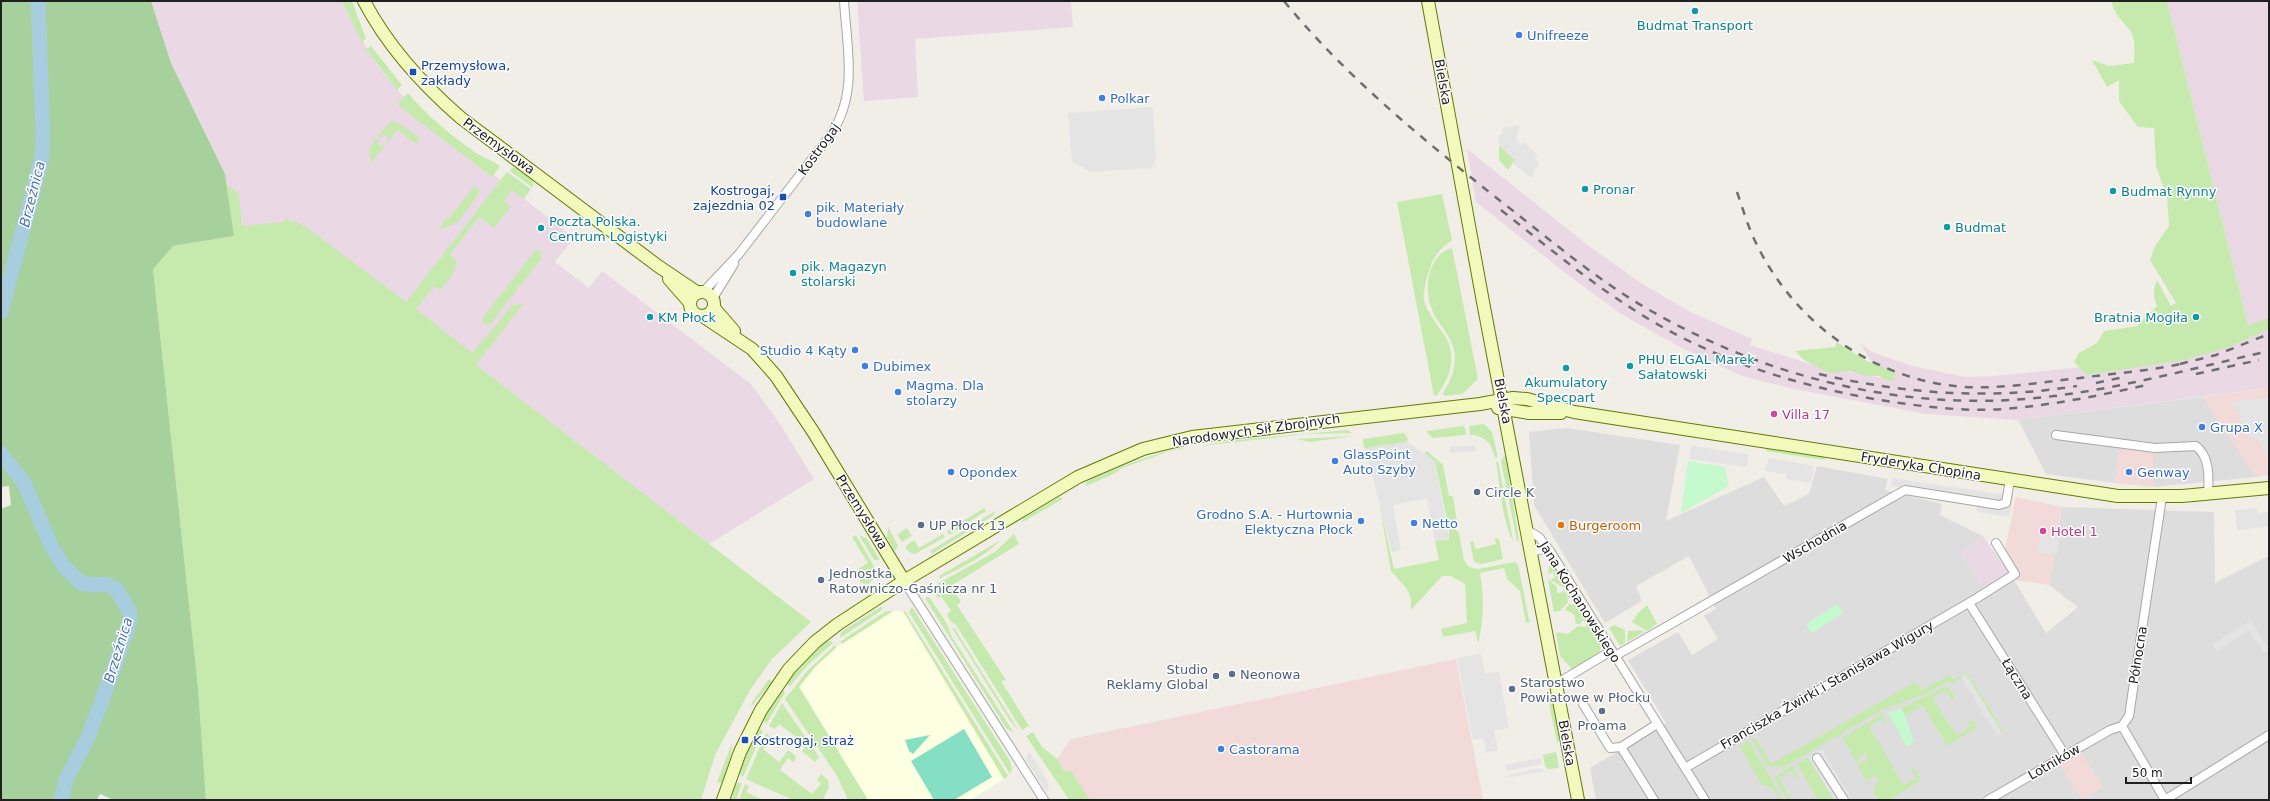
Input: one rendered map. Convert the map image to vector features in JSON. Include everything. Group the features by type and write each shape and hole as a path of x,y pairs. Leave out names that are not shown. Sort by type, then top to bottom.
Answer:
{"street":[{"name":"Przemysłowa","path":"364,1 383,33 405,62 439,98 472,128 522,163 658,266 707,298 766,364 787,392 904,581 1044,800"},
{"name":"Kostrogaj","path":"707,298 829,137 844,111 849,77 844,1"},
{"name":"Bielska","path":"1428,1 1483,302 1578,800"},
{"name":"Kostrogaj","path":"707,298 739,254"},
{"name":"Przemysłowa","path":"658,266 683,293 690,303"},
{"path":"692,297 707,298 710,314 704,317 694,314 690,309 692,297"},
{"name":"Przemysłowa","path":"704,317 752,349"},
{"name":"Fryderyka Chopina","path":"1503,404 1527,399 1574,412 2118,496 2162,497 2269,488"},
{"name":"Narodowych Sił Zbrojnych","path":"723,800 749,731 764,704 789,669 830,630 904,581 1078,476 1143,449 1186,438 1480,404 1503,404"},
{"path":"2056,435 2155,448 2196,446 2202,451 2206,458 2208,494"},
{"name":"Wschodnia","path":"1613,654 1905,490 1999,505 2006,504 2010,480"},
{"name":"Północna","path":"2122,726 2129,716 2162,497"},
{"name":"Jana Kochanowskiego","path":"1527,530 1539,537 1550,551 1705,800"},
{"name":"Franciszka Żwirki i Stanisława Wigury","path":"1685,768 1969,603 2015,574 1996,543"},
{"path":"1531,552 1543,549 1550,551"},
{"name":"Łączna","path":"1969,603 2065,755"},
{"path":"1556,684 1613,654"},
{"path":"1583,704 1610,748 1621,747 1657,724"},
{"path":"2122,726 2165,800 2269,734"},
{"name":"Lotników","path":"1988,800 2110,730 2122,726"},
{"path":"1621,747 1654,800"},
{"path":"1817,758 1844,800"}],"shaded area":[{"path":"151,1 342,1 369,53 384,74 415,110 451,141 574,238 555,262 589,288 602,271 751,384 778,421 814,479 709,544 406,312 234,236 225,174 171,63"},
{"path":"857,1 1071,1 1073,27 915,39 918,97 864,101"},
{"path":"2167,1 2269,1 2269,388 2018,420 1926,414 1794,389 1742,376 1676,345 1621,314 1568,275 1476,202 1467,149 1589,246 1641,283 1690,312 1752,339 1750,345 1807,363 1881,378 1860,343 1872,352 1912,366 1965,377 1995,376 2152,360 2248,325"},
{"path":"1153,107 1156,160 1151,168 1091,172 1072,161 1068,113"},
{"path":"1520,125 1516,139 1521,145 1524,142 1538,156 1535,159 1539,163 1531,178 1512,163 1515,160 1499,145 1499,135 1502,134 1503,128"},
{"path":"2269,388 2269,475 2256,477 2203,397"},
{"path":"2203,397 2256,477 2154,487 2154,453 2119,449 2115,483 2046,474 2018,420"},
{"path":"2269,398 2269,455 2264,456 2263,446 2260,446 2259,440 2250,440 2248,424 2241,425 2240,409 2234,410 2233,401"},
{"path":"1566,428 1680,445 1666,521 1764,477 1784,506 1809,494 1817,466 1888,479 1885,490 1942,504 1940,515 1983,536 1961,554 1989,596 2014,580 2046,633 2078,607 2049,585 2062,507 2214,512 2215,583 2269,556 2269,800 1596,800 1590,768 1666,723 1628,660 1678,632 1692,655 1718,639 1704,616 1716,609 1689,556 1636,586 1642,601 1605,623 1534,505 1529,432"},
{"path":"1407,442 1435,461 1449,538 1435,541 1427,498 1393,505 1401,550 1392,552 1365,448"},
{"path":"1475,445 1476,451 1450,453 1450,447"},
{"path":"1691,446 1748,454 1747,467 1689,459"},
{"path":"2119,448 2154,453 2154,487 2115,483"},
{"path":"1769,458 1814,466 1811,483 1786,479 1786,474 1765,471"},
{"path":"1892,478 2013,496 2010,517 1977,512 1978,498 1891,486"},
{"path":"2016,497 2062,507 2049,585 2014,580 2002,563"},
{"path":"2257,508 2258,513 2269,512 2269,526 2237,530 2235,510"},
{"path":"2041,535 2059,538 2057,555 2037,552"},
{"path":"1983,536 2014,580 1989,596 1961,554"},
{"path":"893,611 903,611 1004,779 970,800 868,800 799,686 829,652"},
{"path":"2251,620 2269,650 2264,653 2249,630 2216,652 2212,645"},
{"path":"1481,654 1485,674 1499,672 1509,728 1494,730 1498,750 1486,753 1483,738 1473,740 1457,658"},
{"path":"1456,659 1483,800 1090,800 1071,771 1065,772 1057,759 1071,739"},
{"path":"1966,674 2002,733 1997,736 1961,677"},
{"path":"1822,749 1852,800 1834,800 1808,757"},
{"path":"1029,751 1049,784 1047,793 1026,760"},
{"path":"2081,752 2103,787 2082,800 2060,765"},
{"path":"1540,758 1542,764 1507,771 1505,765"},
{"path":"1541,768 1545,771 1505,778 1508,775"}],"green space":[{"path":"1,1 151,1 171,63 225,174 234,236 173,246 153,269 198,688 206,800 114,800 100,794 97,800 1,800 1,509 11,505 9,486 1,487"},
{"path":"342,1 352,1 366,39 362,42"},
{"path":"2111,1 2167,1 2248,325 2269,318 2269,329 2232,346 2185,360 2086,375 2074,362 2079,353 2097,343 2104,331 2137,326 2157,306 2154,293 2157,280 2171,306 2176,303 2150,260 2155,246 2169,226 2167,197 2156,166 2154,128 2138,127 2119,101 2119,80 2107,87 2092,60 2109,66 2134,63 2133,36 2117,15"},
{"path":"371,46 402,85 397,90 366,49"},
{"path":"408,93 423,110 449,132 476,153 500,166 492,177 399,106 399,101"},
{"path":"395,121 420,138 416,144 397,130 387,143 388,138 384,134 381,138 378,136 389,123"},
{"path":"376,138 379,140 377,143 381,146 385,145 371,163 369,149"},
{"path":"1499,145 1515,160 1508,170 1499,160"},
{"path":"512,168 518,168 533,178 533,188 510,171"},
{"path":"507,172 531,189 524,199 512,190 504,201 511,207 494,228 479,217 450,255 456,259 455,268 451,276 440,290 434,286 416,309 472,353 513,305 524,303 476,365 811,622 772,659 750,690 715,755 701,800 206,800 198,688 151,250 234,236 227,185 239,194 242,226 283,222 287,218 293,223 295,221 306,227 406,302"},
{"path":"476,186 480,192 458,222 439,230 446,218 448,219"},
{"path":"1442,194 1452,240 1441,249 1433,260 1424,290 1424,301 1432,318 1448,341 1451,365 1442,388 1437,395 1434,396 1397,202"},
{"path":"1452,248 1478,379 1462,394 1444,396 1443,393 1453,371 1455,359 1453,347 1449,337 1437,319 1429,302 1428,283 1430,273 1437,257"},
{"path":"536,249 541,253 541,259 491,323 486,325 481,320"},
{"path":"1837,342 1865,360 1895,373 1894,380 1889,381 1879,376 1864,376 1851,371 1829,373 1804,360 1795,351 1835,347"},
{"path":"1484,424 1492,432 1498,457 1495,458 1492,448 1487,441 1475,435 1470,435 1469,426"},
{"path":"1463,426 1465,428 1466,435 1433,438 1427,433 1427,431"},
{"path":"1347,430 1352,433 1307,434 1200,446 1236,440"},
{"path":"1404,433 1408,439 1407,442 1366,450 1363,444 1363,439"},
{"path":"1354,436 1310,442 1296,439"},
{"path":"1185,448 1167,452 1120,469 1116,473 1086,486 1086,482 1121,467 1156,454"},
{"path":"1769,448 1825,456 1825,460 1765,451"},
{"path":"1427,451 1443,465 1449,496 1453,496 1457,522 1450,523 1447,520 1435,461 1424,453"},
{"path":"1506,456 1519,540 1517,541 1501,461 1503,457"},
{"path":"1498,461 1513,540 1509,533 1504,514 1496,462"},
{"path":"1688,461 1725,467 1729,486 1681,513"},
{"path":"1060,497 1063,499 1021,523 1024,518"},
{"path":"1379,502 1394,569 1439,560 1435,541 1449,539 1449,530 1454,528 1459,533 1464,560 1469,567 1478,569 1515,562 1518,564 1529,620 1531,622 1526,623 1520,591 1507,579 1504,568 1480,573 1483,608 1478,643 1475,631 1443,637 1441,629 1467,623 1465,584 1451,576 1442,576 1411,610 1411,599 1407,589 1391,571"},
{"path":"984,508 986,511 949,535 947,531"},
{"path":"995,511 994,515 932,554 930,551"},
{"path":"888,526 898,546 895,551 887,538"},
{"path":"907,528 912,536 902,542 897,535"},
{"path":"943,534 945,537 915,554 909,552 905,547 914,540 919,548"},
{"path":"1014,534 1019,544 954,584 953,589 961,602 957,605 1006,680 1001,681 1029,726 1022,730 956,625 950,621 947,614 951,611 941,596 938,598 934,591 937,584 995,552"},
{"path":"856,535 876,570 875,578 867,585 860,582 860,577 856,575 851,577 849,575 868,563 852,537"},
{"path":"859,535 867,539 880,560 874,560"},
{"path":"1495,538 1499,539 1503,559 1482,564 1474,562 1470,542 1473,541 1476,549 1496,544"},
{"path":"1001,540 980,557 940,578 939,576"},
{"path":"1553,563 1602,644 1599,653 1572,669 1560,656 1556,632 1568,634 1578,626 1586,627 1587,623 1583,620 1580,624 1576,624 1574,614 1565,610 1569,604 1573,605 1575,601 1572,597 1569,598 1565,588 1550,580 1555,577 1553,572 1548,574 1549,566"},
{"path":"1548,579 1557,587 1557,593 1561,593 1563,590 1567,594 1568,602 1560,611 1554,612"},
{"path":"925,598 930,598 947,624 952,637 1014,733 1006,728"},
{"path":"1837,604 1843,613 1812,633 1806,624"},
{"path":"1647,605 1657,624 1647,631 1632,622 1638,613"},
{"path":"882,606 882,610 840,638 841,632"},
{"path":"912,607 1010,761 1012,769 1010,774 909,612"},
{"path":"886,611 893,611 842,644 841,641"},
{"path":"903,611 905,611 1008,776 1004,779"},
{"path":"1614,625 1625,630 1625,643 1620,646 1609,628"},
{"path":"952,628 955,629 1019,731 1010,721"},
{"path":"1642,630 1644,632 1627,642 1628,631"},
{"path":"827,640 833,643 808,665 790,686 785,684 799,665"},
{"path":"835,645 836,648 815,667 799,687 868,800 848,800 837,776 785,699 808,670"},
{"path":"1967,672 2004,732 2002,733 1966,675 1951,684 1948,681 1925,694 1882,710 1784,767 1767,766 1752,739 1755,737 1771,764 1915,682 1922,690 1949,675 1953,680"},
{"path":"769,679 772,682 750,708 753,701"},
{"path":"1946,686 1955,696 1952,701 1945,690 1932,698 1957,735 1970,727 1968,722 1972,720 1978,727 1947,746 1923,705 1905,716 1902,708"},
{"path":"782,688 785,693 766,724 762,718"},
{"path":"1551,691 1559,733 1559,740 1557,743 1547,693"},
{"path":"782,703 819,757 815,762 802,751 806,745 779,724 775,729 769,726"},
{"path":"1902,708 1914,742 1907,747 1888,713"},
{"path":"1882,714 1886,723 1884,724 1881,719 1869,726 1904,785 1916,778 1911,770 1914,768 1920,777 1919,782 1889,800 1878,800 1873,791 1876,789 1874,786 1879,782 1875,775 1868,780 1871,789 1857,764 1868,760 1865,753 1859,756 1861,759 1856,762 1842,738"},
{"path":"759,729 763,731 743,777 738,773 757,730"},
{"path":"964,729 992,777 954,800 934,800 911,761"},
{"path":"1033,732 1042,747 1057,759 1064,771 1071,771 1090,800 1069,800 1026,736"},
{"path":"766,733 772,738 763,749 779,762 788,750 796,756 794,763 788,758 780,770 812,794 821,784 817,780 821,774 828,780 829,787 823,800 793,800 746,779"},
{"path":"930,735 913,754 909,751 905,740"},
{"path":"1749,741 1783,800 1780,800 1775,790 1761,784 1740,746"},
{"path":"732,743 731,759 723,783 717,782"},
{"path":"1556,752 1559,768 1548,769 1545,766 1543,755"},
{"path":"1808,757 1834,800 1818,800 1797,764"},
{"path":"1793,765 1797,777 1795,778 1791,771 1779,778 1792,800 1788,800 1774,777"},
{"path":"736,783 742,783 736,800 731,800"},
{"path":"745,784 749,787 746,792 763,800 739,800"}],"waterway":[{"name":"Brzeźnica","path":"1,312 42,158 43,134 38,1"},
{"name":"Brzeźnica","path":"1,454 23,481 52,547 64,567 81,583 94,585 106,584 117,590 130,612 129,623 115,665 89,735 66,780 61,800"}],"railway":[{"path":"1284,1 1334,57 1388,108 1503,203 1576,260 1614,288 1653,312 1699,336 1747,357 1797,374 1847,387 1898,396 1950,400 2002,400 2054,396 2081,392 2162,376 2269,351"},
{"path":"1737,192 1756,243 1772,272 1792,299 1816,323 1841,343 1870,360 1900,373 1932,382 1965,387 1994,387 2133,372 2185,363"},
{"path":"1501,210 1563,260 1656,324 1716,353 1746,365 1809,385 1874,399 1906,404 1939,408 1988,410 2060,402 2151,384"},
{"path":"2180,364 2216,355 2269,334"},
{"path":"2196,374 2259,360"},
{"path":"1819,374 1883,386 1948,393 2012,393 2077,386"},
{"path":"2096,383 2124,377"}],"place":[{"name":"Budmat Transport","path":"1695,11"},
{"name":"Unifreeze","path":"1519,35"},
{"name":"Przemysłowa, zakłady","path":"413,72"},
{"name":"Polkar","path":"1102,98"},
{"name":"Pronar","path":"1585,189"},
{"name":"Budmat Rynny","path":"2113,191"},
{"name":"Kostrogaj, zajezdnia 02","path":"783,197"},
{"name":"pik. Materiały budowlane","path":"808,214"},
{"name":"Budmat","path":"1947,227"},
{"name":"Poczta Polska. Centrum Logistyki","path":"541,228"},
{"name":"pik. Magazyn stolarski","path":"793,273"},
{"name":"KM Płock","path":"650,317"},
{"name":"Bratnia Mogiła","path":"2196,317"},
{"name":"Studio 4 Kąty","path":"855,350"},
{"name":"Dubimex","path":"865,366"},
{"name":"PHU ELGAL Marek Sałatowski","path":"1630,366"},
{"name":"Akumulatory Specpart","path":"1566,368"},
{"name":"Magma. Dla stolarzy","path":"898,392"},
{"name":"Villa 17","path":"1774,414"},
{"name":"Grupa X","path":"2202,427"},
{"name":"GlassPoint Auto Szyby","path":"1335,461"},
{"name":"Opondex","path":"951,472"},
{"name":"Genway","path":"2129,472"},
{"name":"Circle K","path":"1477,492"},
{"name":"Grodno S.A. - Hurtownia Elektyczna Płock","path":"1361,521"},
{"name":"Netto","path":"1414,523"},
{"name":"UP Płock 13","path":"921,525"},
{"name":"Burgeroom","path":"1561,525"},
{"name":"Hotel 1","path":"2043,531"},
{"name":"Jednostka Ratowniczo-Gaśnicza nr 1","path":"821,580"},
{"name":"Neonowa","path":"1232,674"},
{"name":"Studio Reklamy Global","path":"1216,676"},
{"name":"Starostwo Powiatowe w Płocku","path":"1512,689"},
{"name":"Proama","path":"1602,711"},
{"name":"Kostrogaj, straż","path":"745,740"},
{"name":"Castorama","path":"1221,749"}]}
